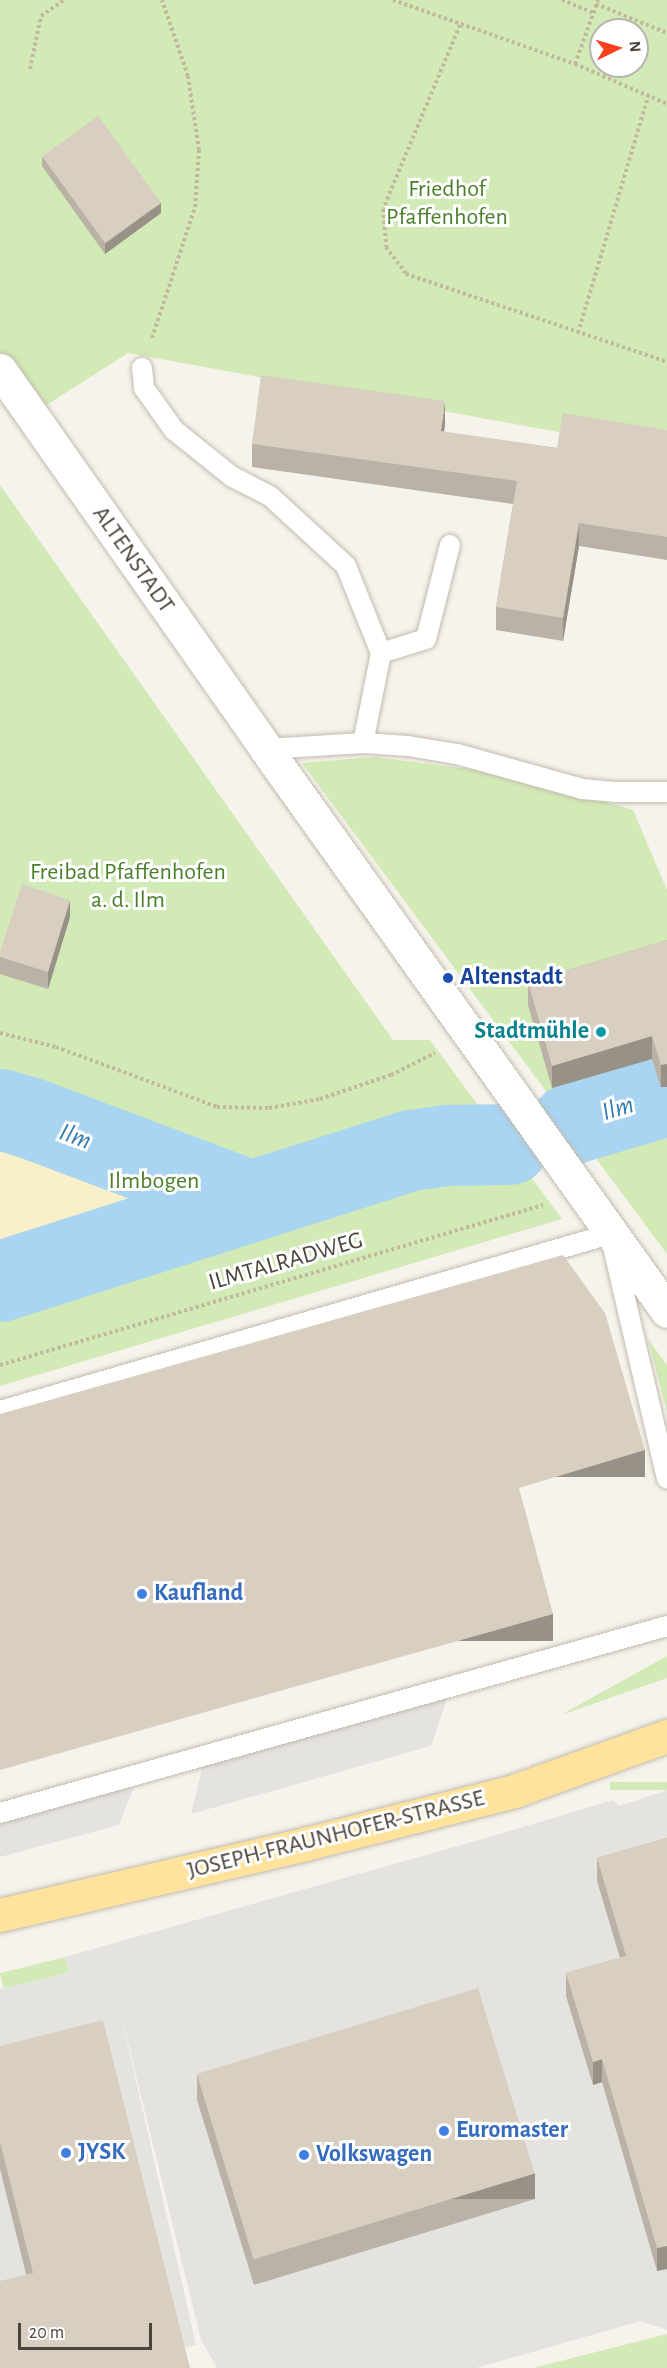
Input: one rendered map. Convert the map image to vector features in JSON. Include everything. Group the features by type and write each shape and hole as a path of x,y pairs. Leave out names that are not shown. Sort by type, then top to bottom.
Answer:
{"main road":[{"name":"JOSEPH-FRAUNHOFER-STRASSE","path":"0,1916 161,1879 503,1793 667,1736"}],"street":[{"name":"ALTENSTADT","path":"0,370 266,749 667,1311"}],"lane":[{"path":"142,368 144,388 174,430 231,476 270,496 346,566 381,653 363,743"},
{"path":"381,653 426,639 450,545"},
{"path":"266,749 363,743 408,746 457,754 582,789 615,792 667,792"},
{"path":"0,1411 610,1234 667,1478"},
{"path":"0,1812 667,1626"}],"path":[{"path":"30,69 41,16 64,0"},
{"path":"142,368 195,207 199,150 188,76 162,0"},
{"path":"393,0 575,64 667,104"},
{"path":"562,0 594,13"},
{"path":"575,64 597,2 667,33"},
{"path":"460,25 383,209 386,247 406,274 667,362"},
{"path":"578,333 648,96"},
{"path":"0,1033 56,1047 217,1107 269,1108 320,1099 391,1075 439,1051 468,1031"},
{"name":"ILMTALRADWEG","path":"0,1365 577,1186"}],"green space":[{"name":"Friedhof Pfaffenhofen","path":"0,0 667,0 667,452 128,353 31,415 0,370"},
{"path":"0,485 393,1040 430,1040 562,1219 0,1386"},
{"path":"373,757 511,774 633,810 667,890 667,1254 302,763"},
{"path":"648,1339 667,1365 667,1412"},
{"path":"667,1656 667,1678 561,1715"},
{"path":"610,1782 667,1782 667,1790 610,1790"},
{"path":"65,1957 69,1973 4,1989 0,1973"},
{"path":"667,2334 667,2368 533,2368"}],"sand":[{"path":"0,1124 2,1124 184,1199 0,1256"}],"shaded area":[{"path":"451,1687 431,1746 191,1814 205,1756"},
{"path":"139,1774 119,1825 0,1857 0,1813"},
{"path":"667,1790 667,2330 641,2321 476,2368 217,2368 201,2340 119,2006 196,2345 179,2349 0,2072 0,1989 69,1973 65,1957 613,1800 619,1806"},
{"path":"0,2169 33,2299 0,2307"}],"building":[{"path":"98,116 161,203 105,243 42,157"},
{"path":"261,375 445,401 441,431 557,448 563,413 667,430 667,537 579,523 563,618 496,607 517,481 252,444"},
{"path":"22,884 70,900 48,972 0,957"},
{"name":"Stadtmühle","path":"667,940 667,1064 661,1065 652,1036 552,1066 528,982"},
{"path":"563,1255 605,1313 645,1450 519,1488 553,1614 0,1770 0,1414"},
{"path":"667,1838 667,2246 657,2248 602,2059 593,2062 566,1973 626,1956 597,1858"},
{"path":"478,1988 535,2174 254,2259 197,2074"},
{"path":"103,2020 190,2368 0,2368 0,2281 33,2273 0,2142 0,2046"}],"waterway":[{"name":"Ilm","path":"570,1124 667,1095"},
{"name":"Ilm","path":"0,1109 28,1117 251,1201"},
{"name":"Ilm","path":"0,1281 411,1150 448,1145 509,1144"}],"place":[{"name":"Altenstadt","path":"448,978"},
{"name":"Stadtmühle","path":"601,1032"},
{"name":"Kaufland","path":"142,1594"},
{"name":"Euromaster","path":"444,2131"},
{"name":"JYSK","path":"66,2153"},
{"name":"Volkswagen","path":"304,2155"}],"park label":[{"name":"Freibad Pfaffenhofen a. d. Ilm","path":"128,887"},
{"name":"Ilmbogen","path":"154,1182"}]}
